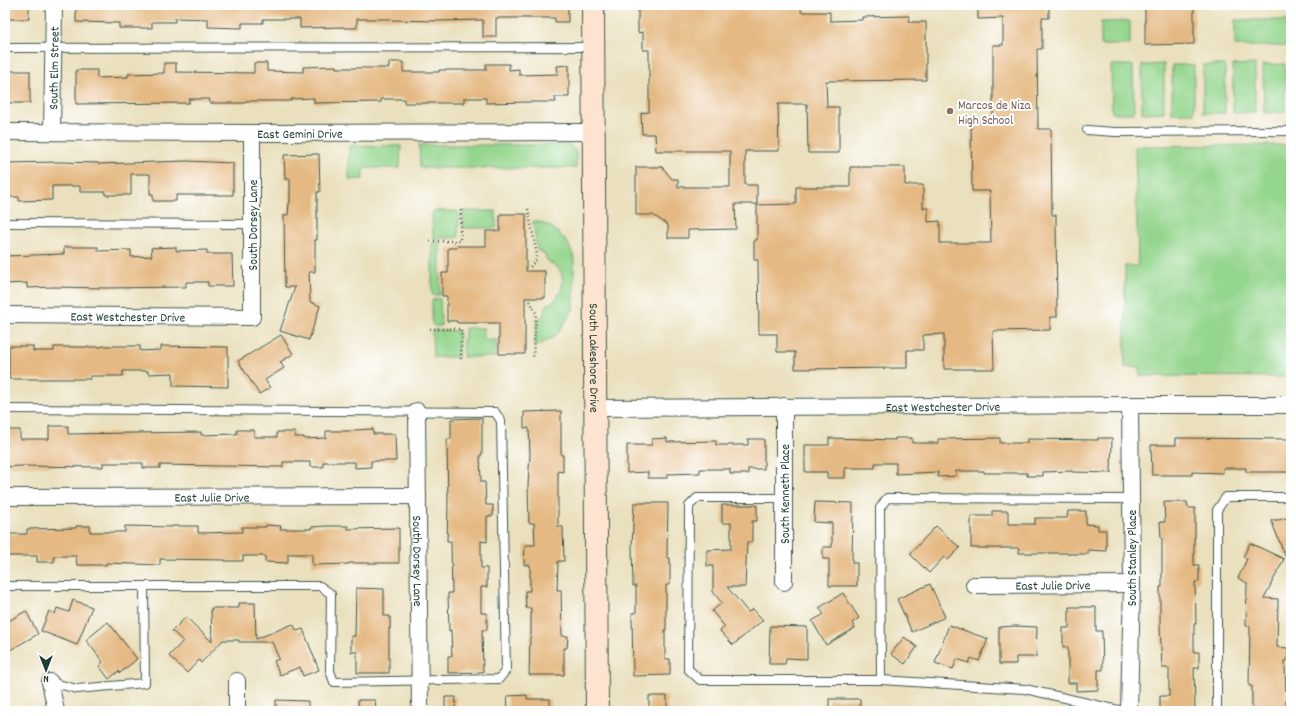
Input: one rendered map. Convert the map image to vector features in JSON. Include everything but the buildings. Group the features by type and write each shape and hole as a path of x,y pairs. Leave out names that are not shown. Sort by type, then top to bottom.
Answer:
{"street":[{"name":"South Elm Street","path":"52,132 54,5"},
{"name":"South Lakeshore Drive","path":"593,5 597,711"},
{"name":"East Gemini Drive","path":"5,132 594,132"},
{"name":"South Dorsey Lane","path":"252,133 252,317"},
{"name":"East Westchester Drive","path":"5,316 252,317"},
{"name":"East Westchester Drive","path":"596,408 1130,404 1291,405"},
{"name":"South Stanley Place","path":"1129,711 1132,584 1130,404"},
{"name":"South Kenneth Place","path":"784,406 784,582"},
{"name":"South Dorsey Lane","path":"417,411 420,711"},
{"name":"East Julie Drive","path":"5,497 418,496"},
{"name":"East Julie Drive","path":"974,585 1132,584"},
{"path":"237,681 237,711"},
{"path":"50,682 56,711"}],"lane":[{"path":"5,48 594,47"},
{"path":"1088,130 1115,132 1291,131"},
{"path":"5,223 252,224"},
{"path":"5,409 494,412 501,421 506,670 499,679 334,682 330,671 332,594 320,586 5,586"},
{"path":"1217,711 1217,510 1226,497 1291,497"},
{"path":"784,498 697,498 689,506 688,669 700,680 881,680 1025,689 1123,711"},
{"path":"881,680 880,508 887,498 1131,499"},
{"path":"50,682 77,689 145,682 144,586"}],"path":[{"path":"430,241 460,241 461,209"},
{"path":"528,209 536,255 536,260 530,267"},
{"path":"530,301 536,313 533,359"},
{"path":"430,329 461,330 461,359"}],"green space":[{"path":"1235,20 1291,20 1291,46 1235,46"},
{"path":"1130,21 1130,45 1101,45 1101,22"},
{"path":"1164,64 1164,112 1142,113 1142,65"},
{"path":"1255,64 1255,112 1233,113 1233,65"},
{"path":"1285,64 1285,112 1264,113 1263,65"},
{"path":"1111,65 1133,65 1134,113 1112,113"},
{"path":"1172,65 1194,65 1194,113 1172,113"},
{"path":"1203,65 1225,65 1225,113 1203,113"},
{"path":"349,145 401,146 400,168 364,168 363,179 350,180"},
{"path":"419,145 570,145 576,151 576,168 420,168"},
{"path":"1291,145 1291,377 1140,376 1140,367 1125,367 1125,266 1138,266 1135,146"},
{"path":"434,211 456,211 459,213 458,238 433,238 432,213"},
{"path":"463,211 496,211 496,228 463,228"},
{"path":"533,221 547,225 559,234 569,246 574,259 574,308 558,333 535,347 537,321 544,314 547,305 556,299 559,294 562,278 558,268 546,259 543,253 537,250"},
{"path":"434,242 440,242 440,295 432,294 432,244"},
{"path":"434,299 440,299 441,326 434,326 432,324 432,301"},
{"path":"465,328 484,328 484,340 497,340 496,357 463,357 463,339 465,338"},
{"path":"434,330 459,331 458,357 433,357 432,332"}],"place":[{"name":"Marcos de Niza High School","path":"950,111"}]}
